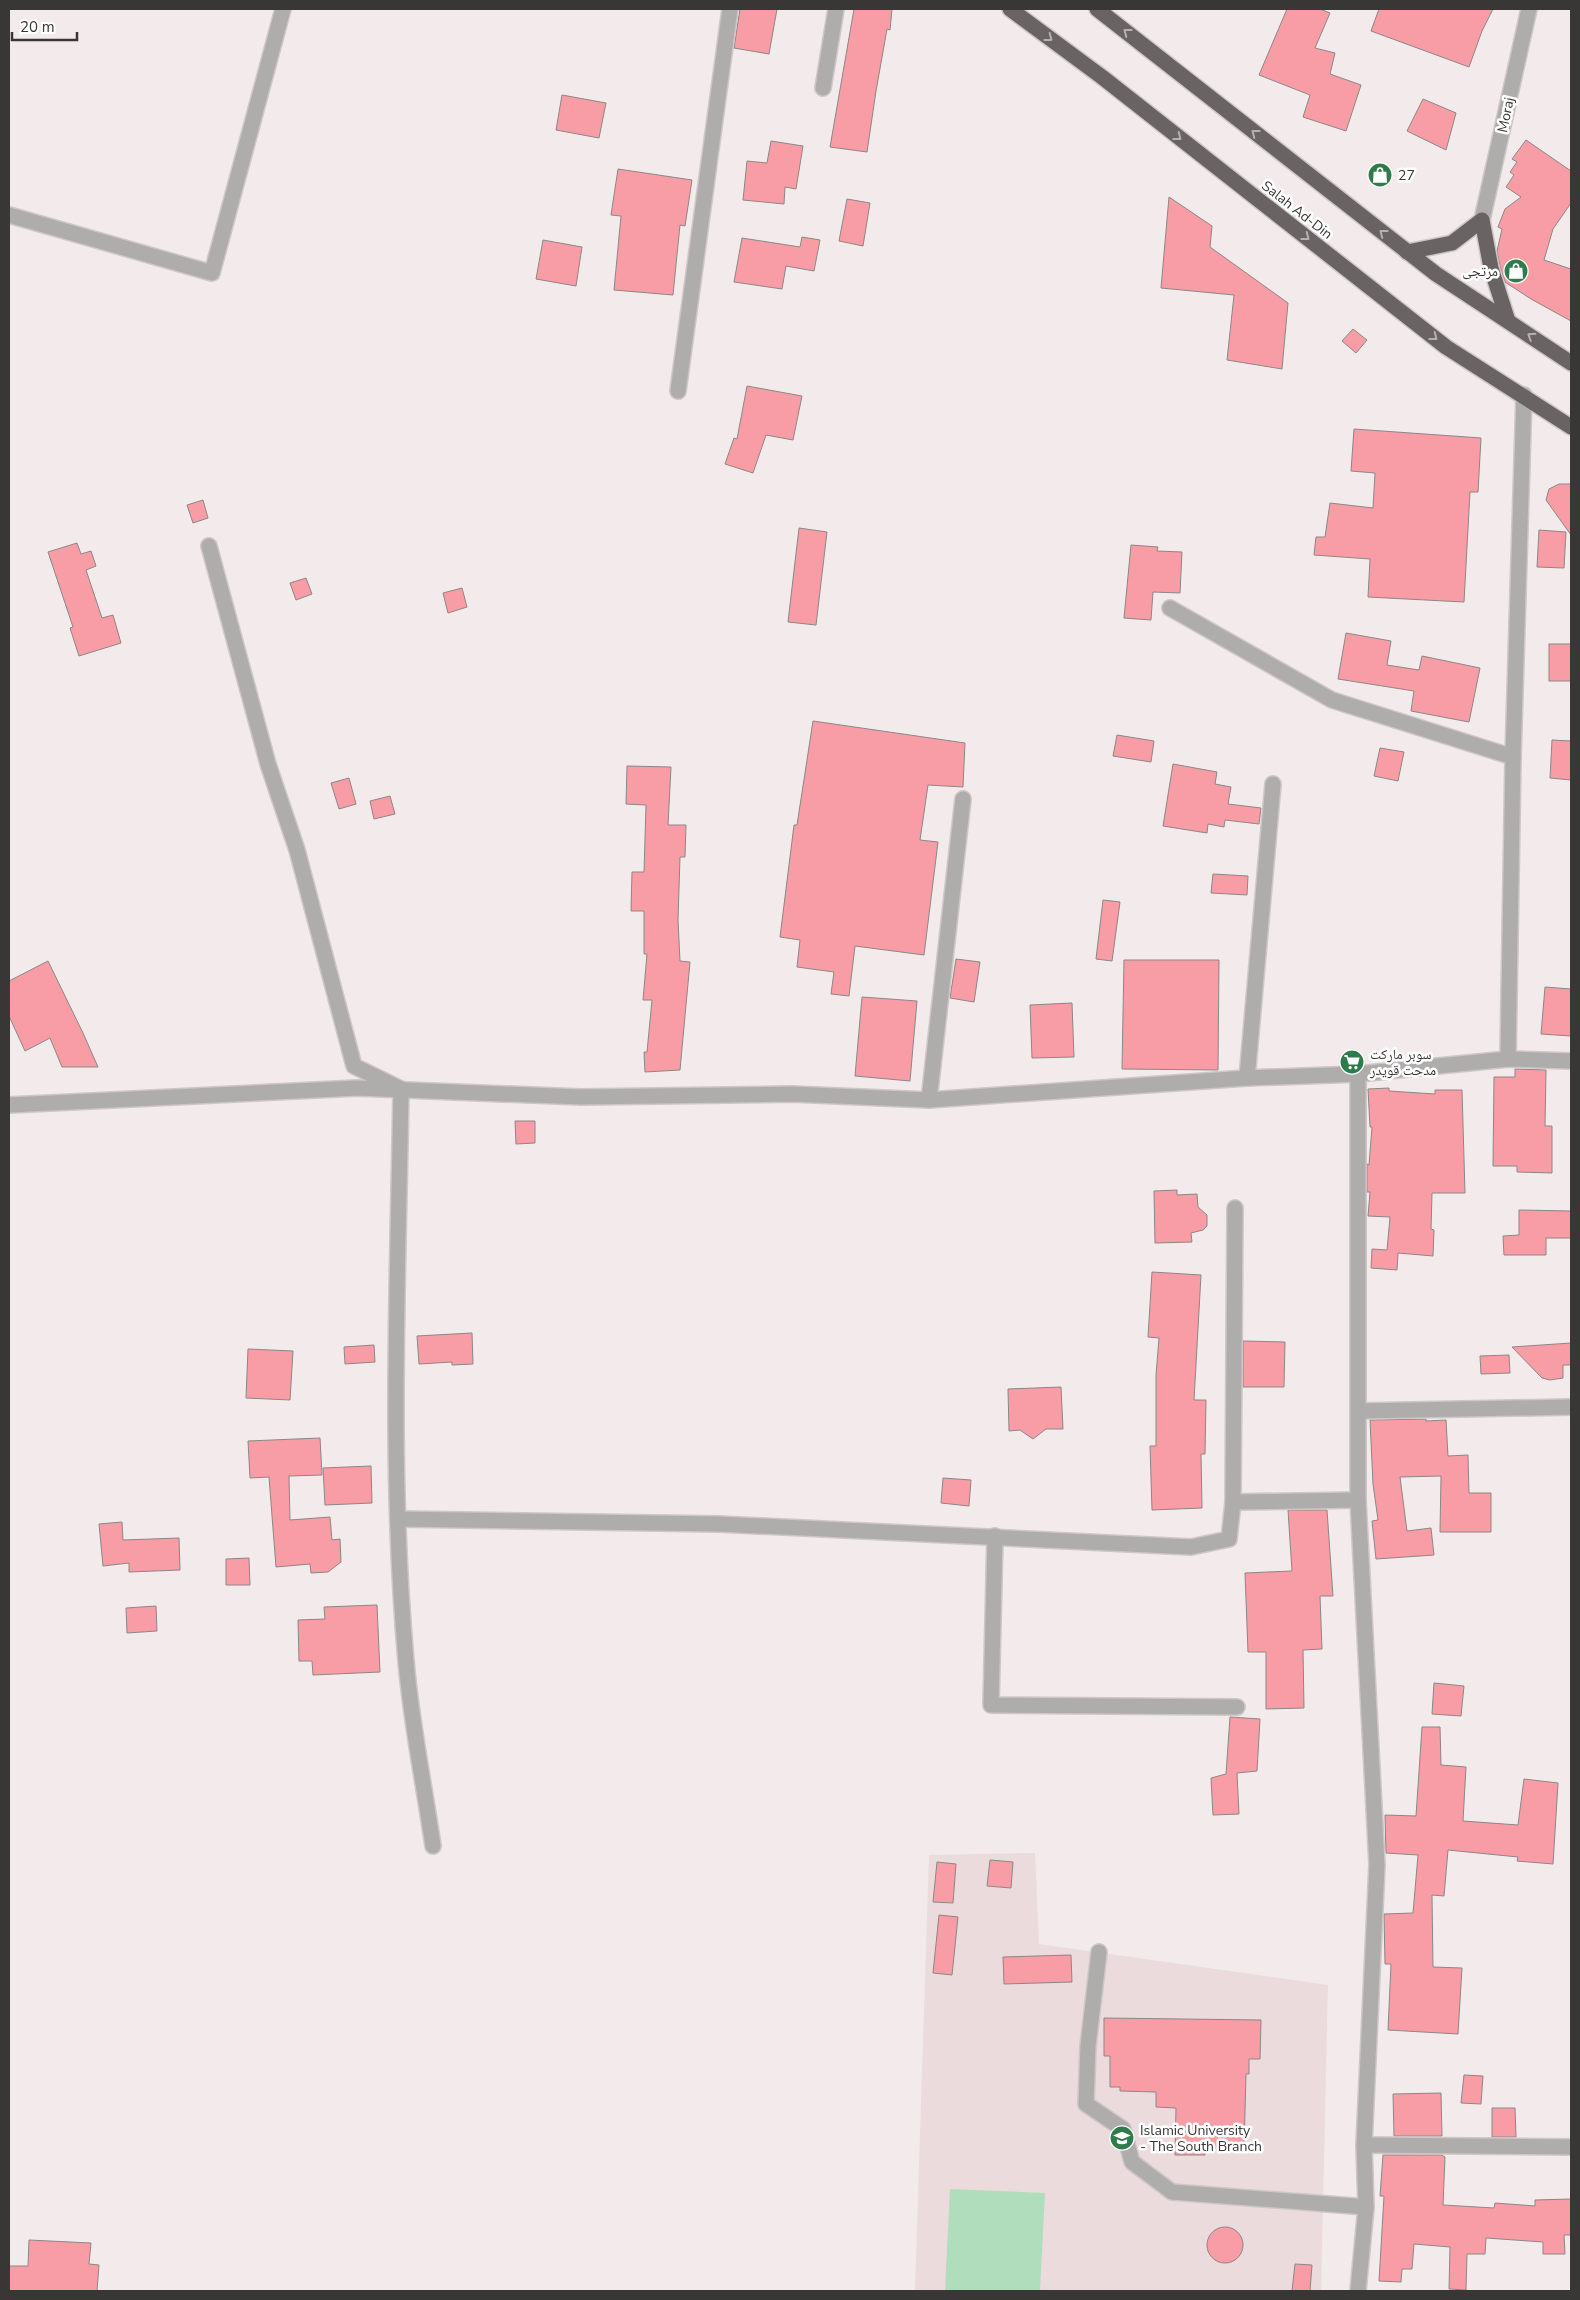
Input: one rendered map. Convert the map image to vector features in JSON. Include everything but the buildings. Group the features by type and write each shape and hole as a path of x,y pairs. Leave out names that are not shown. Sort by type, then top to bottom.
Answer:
{"highway":[{"name":"Salah Ad-Din","path":"1010,9 1102,77 1446,347 1524,395 1571,427"},
{"path":"1097,9 1436,274 1571,363"},
{"path":"1408,252 1452,243 1482,220 1491,268 1508,321"}],"street":[{"path":"9,216 212,273 284,9"},
{"path":"678,391 730,9"},
{"path":"823,88 836,9"},
{"name":"Moraj","path":"1482,220 1529,9"},
{"path":"1508,1059 1513,757 1524,395"},
{"path":"208,546 268,764 297,850 354,1066 401,1089"},
{"path":"1170,608 1332,700 1513,757"},
{"path":"1247,1078 1273,784"},
{"path":"929,1100 963,799"},
{"path":"9,1105 357,1088 581,1097 792,1094 929,1100 1247,1078 1358,1074 1508,1059 1571,1061"},
{"path":"1358,1074 1358,1500 1377,1865 1364,2145 1366,2207 1358,2291"},
{"path":"401,1089 396,1382 398,1519 406,1663 433,1846"},
{"path":"398,1519 720,1524 1191,1547 1228,1539 1233,1502 1235,1208"},
{"path":"1359,1410 1571,1407"},
{"path":"1233,1502 1358,1500"},
{"path":"995,1536 991,1705 1237,1707"},
{"path":"1100,1952 1088,2046 1086,2104 1123,2129 1132,2162 1172,2192 1366,2207"},
{"path":"1364,2145 1571,2147"}],"shaded area":[{"name":"Islamic University - The South Branch","path":"1035,1853 1039,1944 1328,1985 1321,2291 915,2291 929,1855"}],"green space":[{"path":"950,2189 1045,2193 1040,2291 945,2291"}],"place":[{"name":"27","path":"1380,175"},
{"name":"مرتجى","path":"1516,271"},
{"name":"سوبر ماركت مدحت قويدر","path":"1352,1062"},
{"name":"Islamic University - The South Branch","path":"1122,2138"}]}
